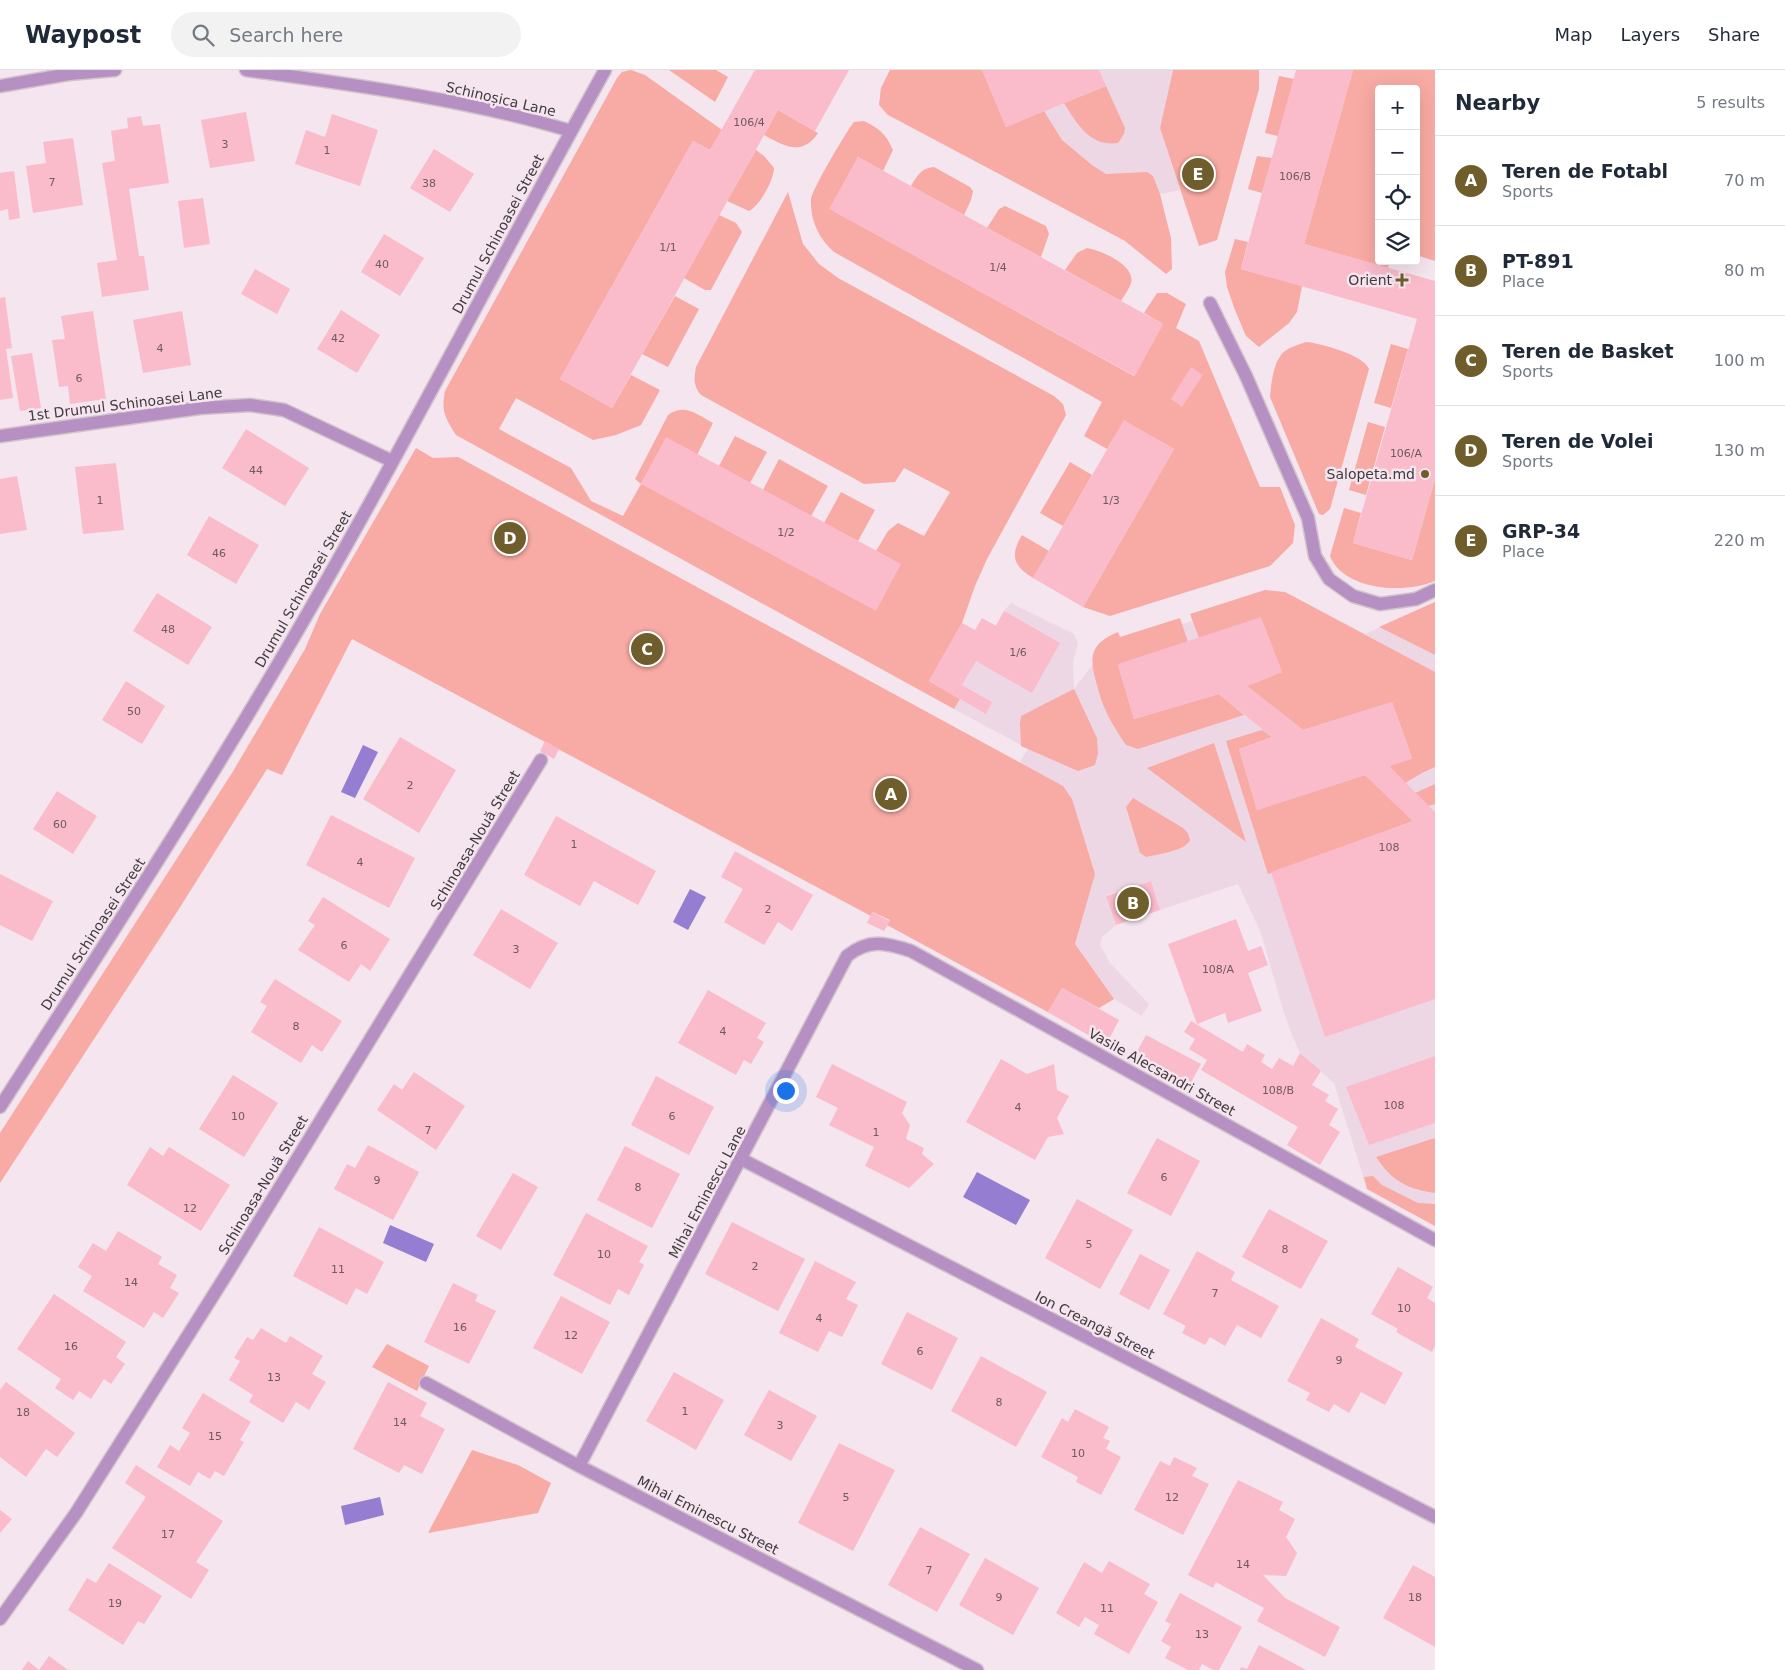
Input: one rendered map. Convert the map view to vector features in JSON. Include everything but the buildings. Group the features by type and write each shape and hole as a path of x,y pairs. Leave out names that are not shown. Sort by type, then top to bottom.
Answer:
{"street":[{"path":"0,86 69,74 115,70"},
{"name":"Schinoșica Lane","path":"246,70 397,91 541,122 571,131"},
{"name":"Drumul Schinoasei Street","path":"0,1107 190,812 293,639 605,70"},
{"path":"1210,303 1246,376 1308,518 1315,556 1329,579 1353,596 1380,604 1416,599 1435,590"},
{"name":"1st Drumul Schinoasei Lane","path":"0,436 200,408 250,405 284,410 392,461"},
{"name":"Schinoasa-Nouă Street","path":"0,1619 87,1497 228,1272 541,760"},
{"name":"Mihai Eminescu Lane","path":"579,1466 847,956 858,947 871,944"},
{"name":"Vasile Alecsandri Street","path":"871,944 891,944 912,951 1435,1240"},
{"name":"Ion Creangă Street","path":"741,1159 1435,1517"},
{"name":"Mihai Eminescu Street","path":"426,1383 579,1466 978,1670"}],"shaded area":[{"path":"631,70 645,75 722,130 710,150 693,141 560,379 612,408 631,375 660,390 641,425 616,435 593,440 516,398 499,429 571,468 591,501 623,516 641,484 876,551 888,531 898,523 924,536 950,492 904,468 895,482 864,484 701,395 695,385 696,367 788,192 803,244 819,264 838,278 1054,396 1063,404 1066,415 987,559 962,623 929,681 960,699 954,709 456,435 449,424 443,404 445,391 617,78 622,72"},
{"path":"669,70 716,70 728,77 715,102"},
{"path":"890,70 1173,70 1160,128 1180,190 1160,194 888,115 879,105 881,88"},
{"path":"890,70 982,70 1006,127 1044,111 1062,140 1106,174 1147,172 1153,176 1160,194 1171,238 1172,269 1166,274 1125,241 888,115 879,105 881,88"},
{"path":"1173,70 1259,70 1259,89 1217,240 1199,246 1160,128"},
{"path":"1353,70 1435,70 1435,261 1420,256 1420,85 1375,85 1375,264 1304,244"},
{"path":"1279,76 1294,79 1278,136 1265,133"},
{"path":"1106,86 1125,128 1124,134 1118,143 1108,143 1092,138 1079,126 1064,103"},
{"path":"778,110 818,133 806,145 799,147 786,146 764,135"},
{"path":"864,121 882,133 893,150 883,171 858,157 830,209 1134,376 1163,324 1144,313 1157,293 1167,293 1186,304 1176,328 1199,341 1260,487 1280,487 1295,525 1293,543 1270,566 1110,616 1083,607 1174,449 1124,421 1107,449 1084,436 1102,402 834,252 829,247 816,229 812,215 811,200 829,161 854,122"},
{"path":"756,150 774,168 772,179 766,192 758,204 749,211 727,201"},
{"path":"1257,156 1272,158 1262,193 1248,189"},
{"path":"934,167 970,187 973,191 964,215 911,186 917,176 923,171"},
{"path":"1005,206 1046,226 1049,234 1041,257 987,228 999,209"},
{"path":"719,215 736,223 742,232 711,290 705,290 684,278"},
{"path":"1235,239 1248,242 1241,269 1302,286 1297,312 1289,323 1259,347 1246,336 1227,287 1225,272"},
{"path":"1087,248 1108,255 1128,270 1131,276 1131,283 1121,301 1065,270 1077,253"},
{"path":"1378,265 1389,265 1388,268"},
{"path":"675,296 699,309 668,367 642,354"},
{"path":"1306,342 1331,347 1351,355 1359,359 1369,369 1330,509 1323,515 1319,514 1270,397 1274,370 1278,359 1289,349"},
{"path":"1391,344 1408,349 1391,408 1374,403"},
{"path":"685,410 696,413 713,423 697,455 666,438 641,484 635,479 668,415"},
{"path":"1368,422 1385,427 1366,495 1349,490"},
{"path":"735,436 767,452 750,483 719,466"},
{"path":"416,448 433,458 458,457 1063,786 1072,799 1095,874 1075,944 1114,999 1099,1008 1062,988 1048,1012 887,925 890,920 873,912 871,916 352,639 282,775 267,769 177,912 0,1183 0,1133 232,773 305,649 320,614"},
{"path":"458,457 1019,763 1028,749 954,709 960,699 986,713 992,702 962,685 1004,611 1011,603 1074,634 1078,643 1073,662 1074,689 1105,648 1285,592 1365,634 1435,602 1435,1226 1367,1189 1334,1083 1300,1053 1283,1010 1261,933 1238,884 1160,910 1151,881 1106,895 1116,925 1102,937 1100,945 1110,963 1149,1004 1142,1016 1114,999 1099,1008 1085,1033 887,925 890,920 873,912 871,916 332,628"},
{"path":"779,459 828,486 811,516 763,490"},
{"path":"1070,462 1092,475 1063,526 1040,513"},
{"path":"1435,479 1435,581 1408,588 1376,586 1361,583 1348,577 1337,568 1330,556 1344,508 1361,513 1353,543 1412,560"},
{"path":"841,492 875,510 858,541 824,523"},
{"path":"1022,535 1049,551 1033,578 1021,569 1016,560 1016,548"},
{"path":"1265,590 1285,592 1435,672 1435,767 1405,783 1389,766 1412,758 1392,702 1303,730 1247,686 1282,672 1261,618 1199,638 1190,614"},
{"path":"1435,602 1435,655 1379,627"},
{"path":"1180,618 1188,642 1118,665 1134,719 1219,694 1244,715 1138,749 1126,745 1112,723 1102,702 1094,675 1092,660 1094,653 1101,642 1118,632 1120,637"},
{"path":"1074,689 1097,738 1098,753 1095,765 1078,771 1021,746 1021,716"},
{"path":"1262,730 1272,737 1239,749 1257,810 1365,775 1413,821 1268,874 1226,741"},
{"path":"1214,743 1246,842 1147,768"},
{"path":"363,745 378,752 355,798 341,792"},
{"path":"1435,784 1435,804 1428,806 1415,793"},
{"path":"1133,798 1183,828 1188,833 1190,840 1187,844 1171,852 1146,857 1140,853 1126,807"},
{"path":"690,889 706,897 688,930 673,922"},
{"path":"1435,1138 1435,1193 1416,1189 1394,1178 1376,1157"},
{"path":"977,1172 1030,1200 1016,1225 963,1197"},
{"path":"1373,1176 1382,1185 1418,1203 1435,1204 1435,1226 1367,1189 1364,1177"},
{"path":"390,1225 434,1244 426,1262 383,1243"},
{"path":"387,1344 429,1366 417,1391 372,1367"},
{"path":"472,1450 518,1465 551,1483 538,1513 428,1533"},
{"path":"380,1497 384,1515 345,1525 341,1506"}],"place":[{"name":"GRP-34","path":"1198,174"},
{"name":"Orient","path":"1402,280"},
{"name":"Salopeta.md","path":"1425,474"},
{"name":"Teren de Volei","path":"510,538"},
{"name":"Teren de Basket","path":"647,649"},
{"name":"Teren de Fotabl","path":"891,794"},
{"name":"PT-891","path":"1133,903"}]}
